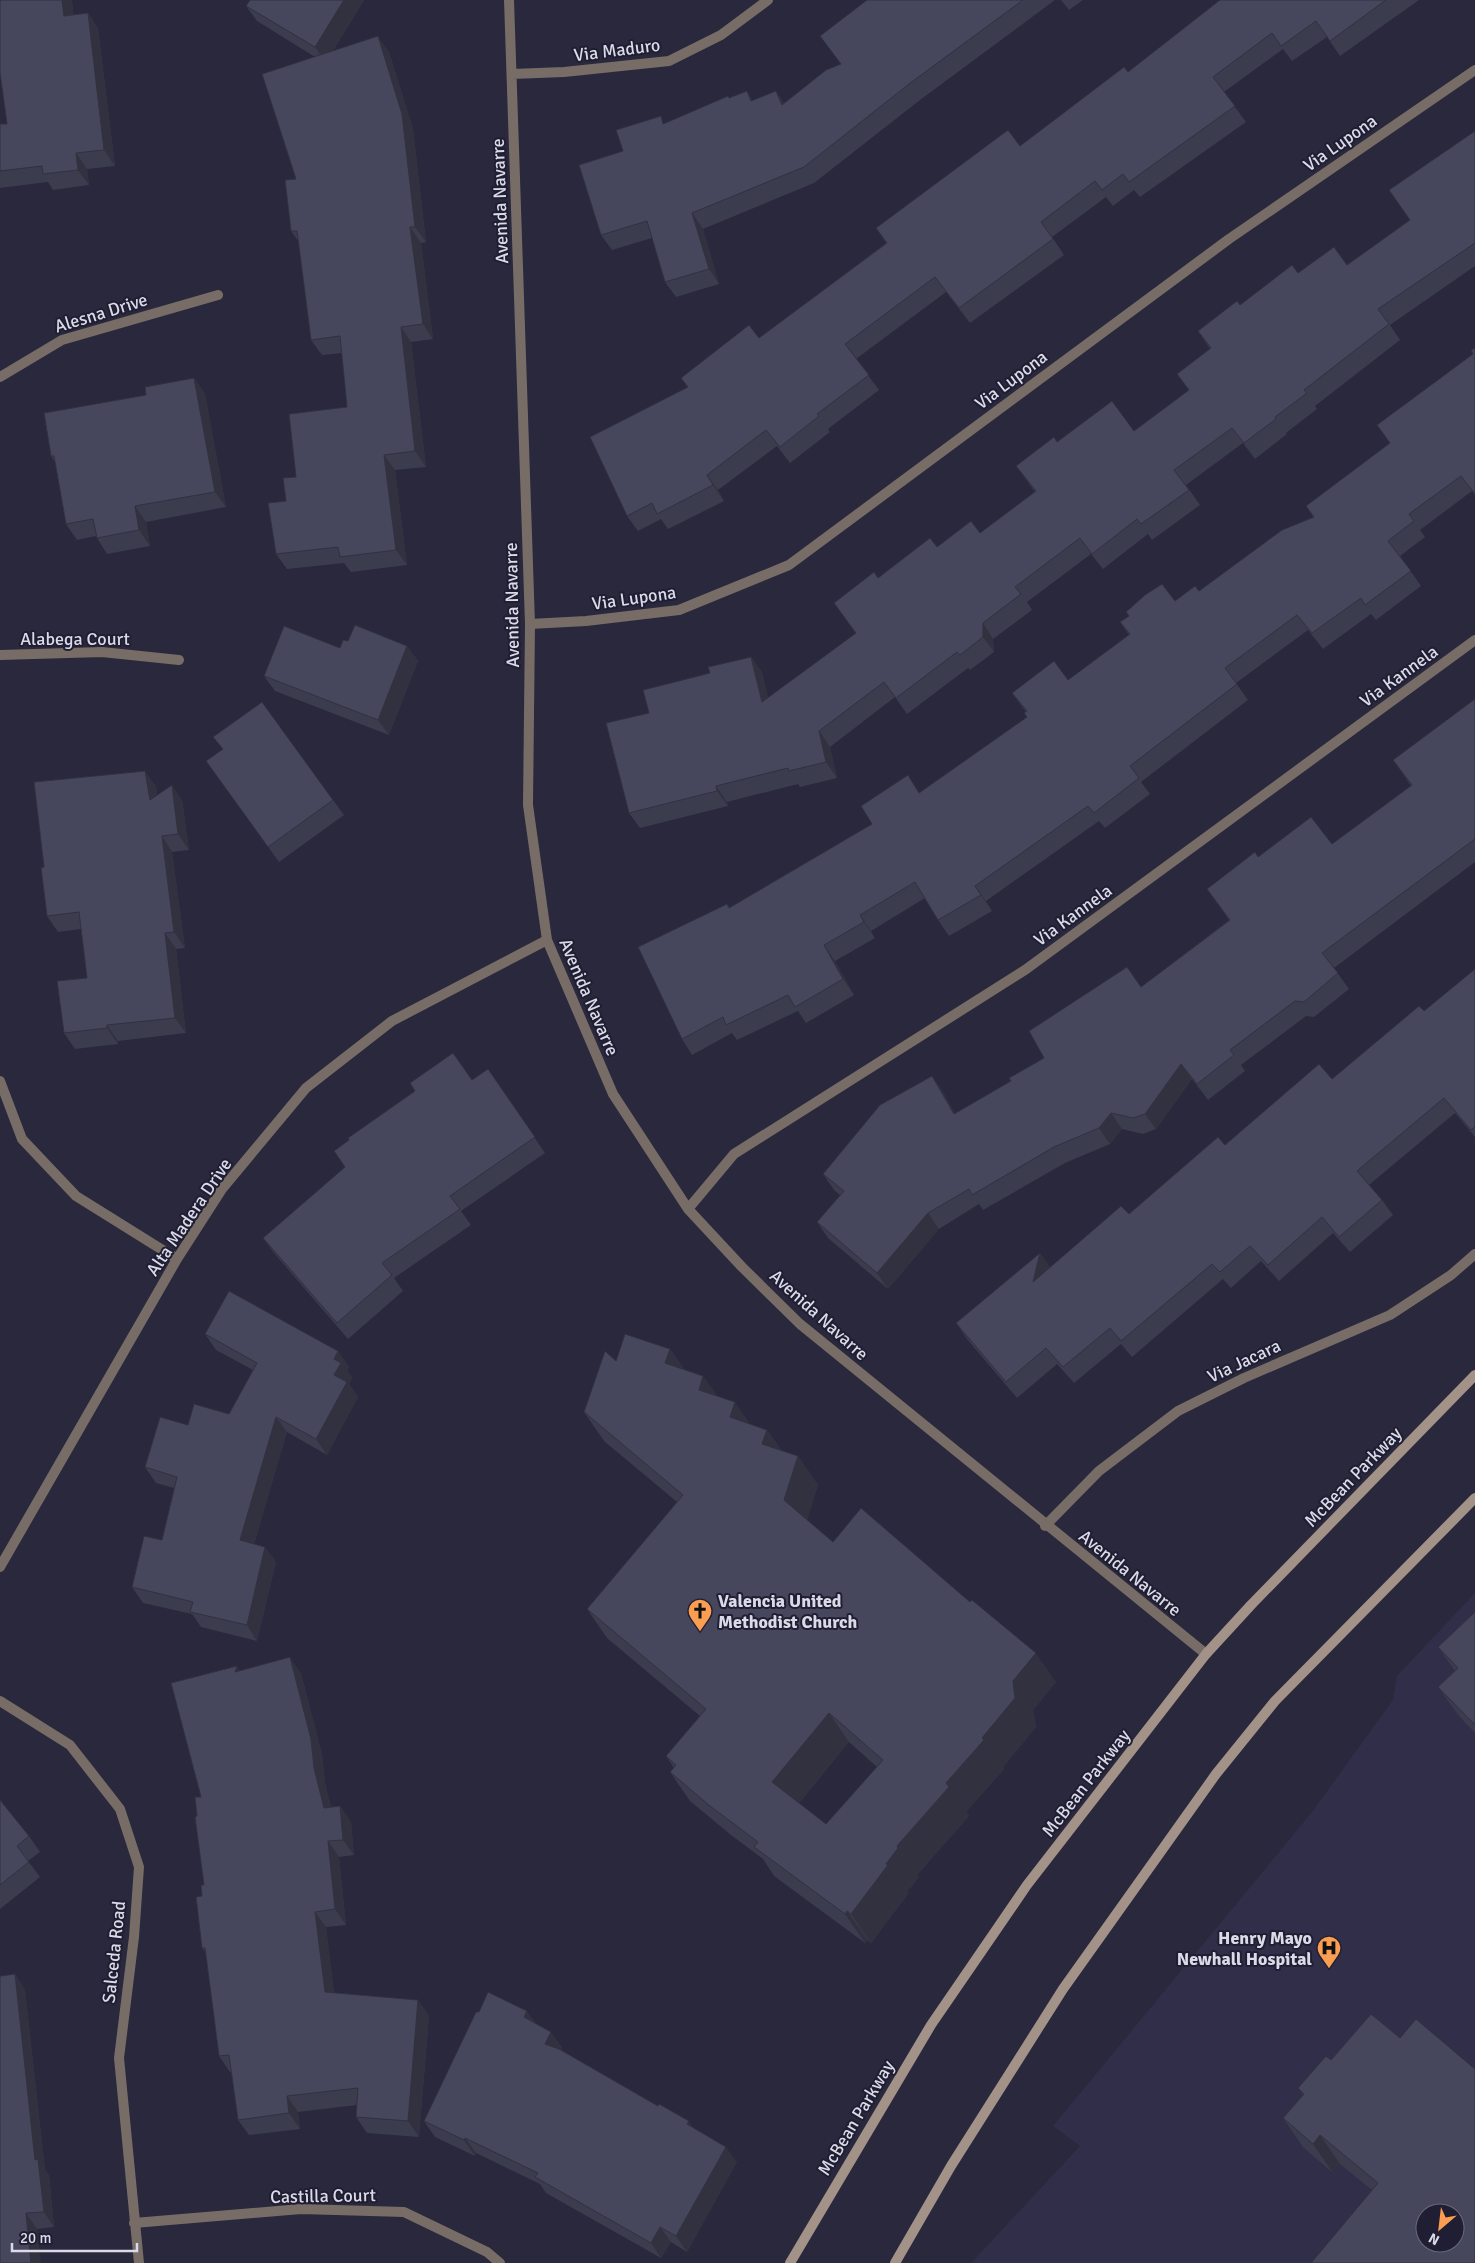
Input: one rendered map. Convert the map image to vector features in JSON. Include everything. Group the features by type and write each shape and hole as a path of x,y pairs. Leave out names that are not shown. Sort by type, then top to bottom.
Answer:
{"main road":[{"name":"McBean Parkway","path":"790,2263 937,2017 1027,1885 1206,1654 1265,1590 1475,1375"},
{"path":"895,2263 950,2166 1063,1989 1216,1774 1275,1701 1475,1498"}],"street":[{"name":"Avenida Navarre","path":"509,0 530,624 528,805 546,940 613,1094 688,1209 742,1267 800,1324 1045,1526 1206,1654"},
{"name":"Via Maduro","path":"512,74 564,72 669,61 721,35 768,0"},
{"name":"Via Lupona","path":"530,624 586,622 679,610 789,565 1229,239 1475,70"},
{"name":"Alesna Drive","path":"0,377 62,340 218,295"},
{"name":"Via Kannela","path":"688,1209 734,1154 1025,970 1475,640"},
{"name":"Alabega Court","path":"0,655 102,652 179,660"},
{"name":"Alta Madera Drive","path":"0,1566 177,1259 222,1190 306,1088 392,1021 546,940"},
{"path":"0,1081 22,1139 76,1196 177,1259"},
{"name":"Via Jacara","path":"1045,1526 1099,1471 1178,1411 1244,1378 1390,1315 1451,1275 1475,1254"},
{"name":"Salceda Road","path":"0,1701 70,1745 120,1810 138,1867 134,1937 119,2058 139,2263"},
{"name":"Castilla Court","path":"134,2224 301,2209 404,2212 487,2252 500,2263"}],"shaded area":[{"name":"Henry Mayo Newhall Hospital","path":"1475,1593 1475,2263 971,2263 1080,2146 1053,2126 1312,1812 1393,1700 1397,1676"}],"building":[{"path":"0,0 62,0 64,16 88,13 104,150 76,153 78,170 43,174 42,166 0,171 0,124 7,124 0,73"},
{"path":"250,0 344,0 315,47 246,6"},
{"path":"867,0 1023,0 909,84 804,167 692,213 709,269 665,282 647,221 601,235 579,165 623,151 616,130 661,116 663,124 728,96 729,98 747,91 751,101 776,91 782,105 826,70 841,64 820,36"},
{"path":"1220,0 1386,0 1330,41 1316,21 1281,46 1272,33 1213,77 1235,106 1129,182 1123,174 1102,190 1095,181 1041,222 1053,239 959,308 935,277 845,344 869,375 817,414 819,416 780,447 766,430 707,475 713,485 657,514 652,503 627,516 590,437 688,387 681,378 749,325 759,338 887,243 876,228 1008,130 1020,146 1124,67 1128,72"},
{"path":"378,36 402,114 415,227 410,227 423,324 401,327 415,451 384,455 396,550 340,557 338,547 276,554 268,503 286,501 283,478 296,477 289,414 347,407 340,336 311,340 297,231 291,231 285,180 296,179 262,74"},
{"path":"1475,131 1475,243 1378,309 1389,324 1304,390 1307,393 1275,417 1276,419 1244,443 1232,428 1174,470 1189,490 1141,524 1137,519 1092,554 1080,538 1015,587 1021,594 983,623 983,637 960,655 957,652 896,698 884,682 819,731 826,762 789,771 788,768 716,786 717,791 629,813 606,723 649,713 643,690 710,673 708,667 751,657 762,702 856,633 834,603 874,572 878,578 930,538 937,547 971,521 980,533 1036,491 1016,466 1054,437 1057,442 1112,401 1134,431 1189,390 1177,374 1211,348 1198,331 1237,301 1240,305 1292,265 1298,273 1334,247 1347,265 1410,220 1389,190"},
{"path":"1475,348 1475,494 1461,476 1409,514 1414,521 1388,541 1411,571 1365,605 1361,598 1312,633 1297,615 1225,668 1237,684 1130,766 1139,778 1094,813 1088,806 975,886 981,895 938,920 915,882 860,915 864,922 824,945 843,979 795,1007 788,995 726,1025 723,1017 682,1039 638,947 727,904 729,908 872,824 861,806 908,775 919,793 1027,717 1024,713 1027,711 1012,693 1054,661 1068,680 1130,634 1120,622 1129,616 1126,612 1145,595 1162,584 1175,601 1195,586 1199,591 1282,530 1314,517 1306,506 1390,443 1377,425 1473,354 1471,350"},
{"path":"194,378 215,492 135,506 139,530 97,538 93,519 66,524 44,413 146,395 145,387"},
{"path":"355,625 407,646 378,720 264,676 284,626 340,648 343,640 348,641"},
{"path":"1475,699 1475,839 1322,953 1338,973 1304,1002 1295,1001 1230,1050 1234,1055 1197,1084 1181,1064 1145,1114 1133,1118 1111,1113 1099,1128 1054,1147 972,1195 969,1189 928,1213 877,1273 817,1222 844,1191 823,1174 880,1105 932,1076 954,1114 1011,1081 1009,1078 1044,1058 1029,1031 1127,967 1141,987 1230,920 1207,889 1255,852 1258,857 1311,817 1332,844 1412,785 1393,760"},
{"path":"262,702 333,800 268,847 206,761 223,749 213,737"},
{"path":"145,771 150,800 172,785 178,834 162,836 174,932 165,933 175,1018 107,1025 107,1028 64,1033 57,981 87,978 79,912 47,916 41,868 44,867 34,782"},
{"path":"1475,969 1475,1127 1471,1130 1444,1098 1357,1171 1382,1200 1339,1237 1322,1217 1268,1265 1250,1246 1220,1272 1212,1264 1121,1341 1110,1328 1063,1367 1046,1348 1006,1382 956,1323 1040,1253 1033,1282 1121,1206 1129,1214 1218,1137 1225,1145 1319,1064 1332,1079 1419,1006 1424,1011"},
{"path":"453,1053 472,1080 488,1069 535,1137 450,1196 460,1209 382,1263 392,1275 337,1323 263,1238 345,1167 334,1151 349,1140 348,1138 415,1091 410,1083"},
{"path":"229,1291 338,1351 334,1359 341,1363 334,1375 347,1382 316,1439 276,1417 240,1540 265,1547 247,1625 190,1612 193,1602 132,1587 144,1536 162,1540 177,1477 145,1467 160,1417 188,1425 194,1404 229,1414 257,1363 205,1334"},
{"path":"625,1334 670,1349 665,1363 703,1376 699,1390 735,1402 730,1417 767,1430 762,1444 798,1456 784,1500 833,1542 861,1508 970,1602 972,1600 1036,1653 1013,1681 1015,1698 982,1738 984,1740 946,1783 949,1787 897,1846 898,1848 886,1864 888,1865 851,1914 847,1911 845,1914 754,1847 758,1842 710,1806 670,1772 676,1765 666,1756 706,1709 587,1609 683,1495 584,1412 605,1351 616,1361","holes":["829,1713 883,1760 826,1824 772,1782"]},
{"path":"1475,1612 1475,1725 1438,1687 1458,1668 1438,1647"},
{"path":"290,1657 311,1739 314,1768 324,1808 340,1806 343,1840 328,1841 335,1909 315,1912 325,1992 418,2000 408,2121 356,2117 358,2088 287,2096 289,2113 238,2120 229,2055 219,2056 205,1948 202,1948 196,1897 202,1896 201,1885 204,1885 195,1817 197,1816 195,1797 201,1797 171,1683 237,1666 235,1672"},
{"path":"0,1800 29,1836 17,1846 29,1862 0,1885"},
{"path":"15,1974 35,2160 38,2159 44,2212 26,2213 31,2263 0,2263 0,1976"},
{"path":"488,1992 527,2011 524,2017 551,2032 545,2044 559,2049 658,2106 659,2104 689,2121 687,2124 726,2147 676,2236 660,2227 651,2243 535,2177 538,2173 465,2138 464,2140 424,2121 476,2012 479,2012"},
{"path":"1371,2014 1400,2038 1416,2019 1475,2069 1475,2263 1311,2263 1378,2183 1320,2135 1313,2144 1283,2118 1304,2094 1298,2088 1326,2056 1331,2060"}],"place":[{"name":"Valencia United Methodist Church","path":"700,1632"},
{"name":"Henry Mayo Newhall Hospital","path":"1329,1969"}]}
